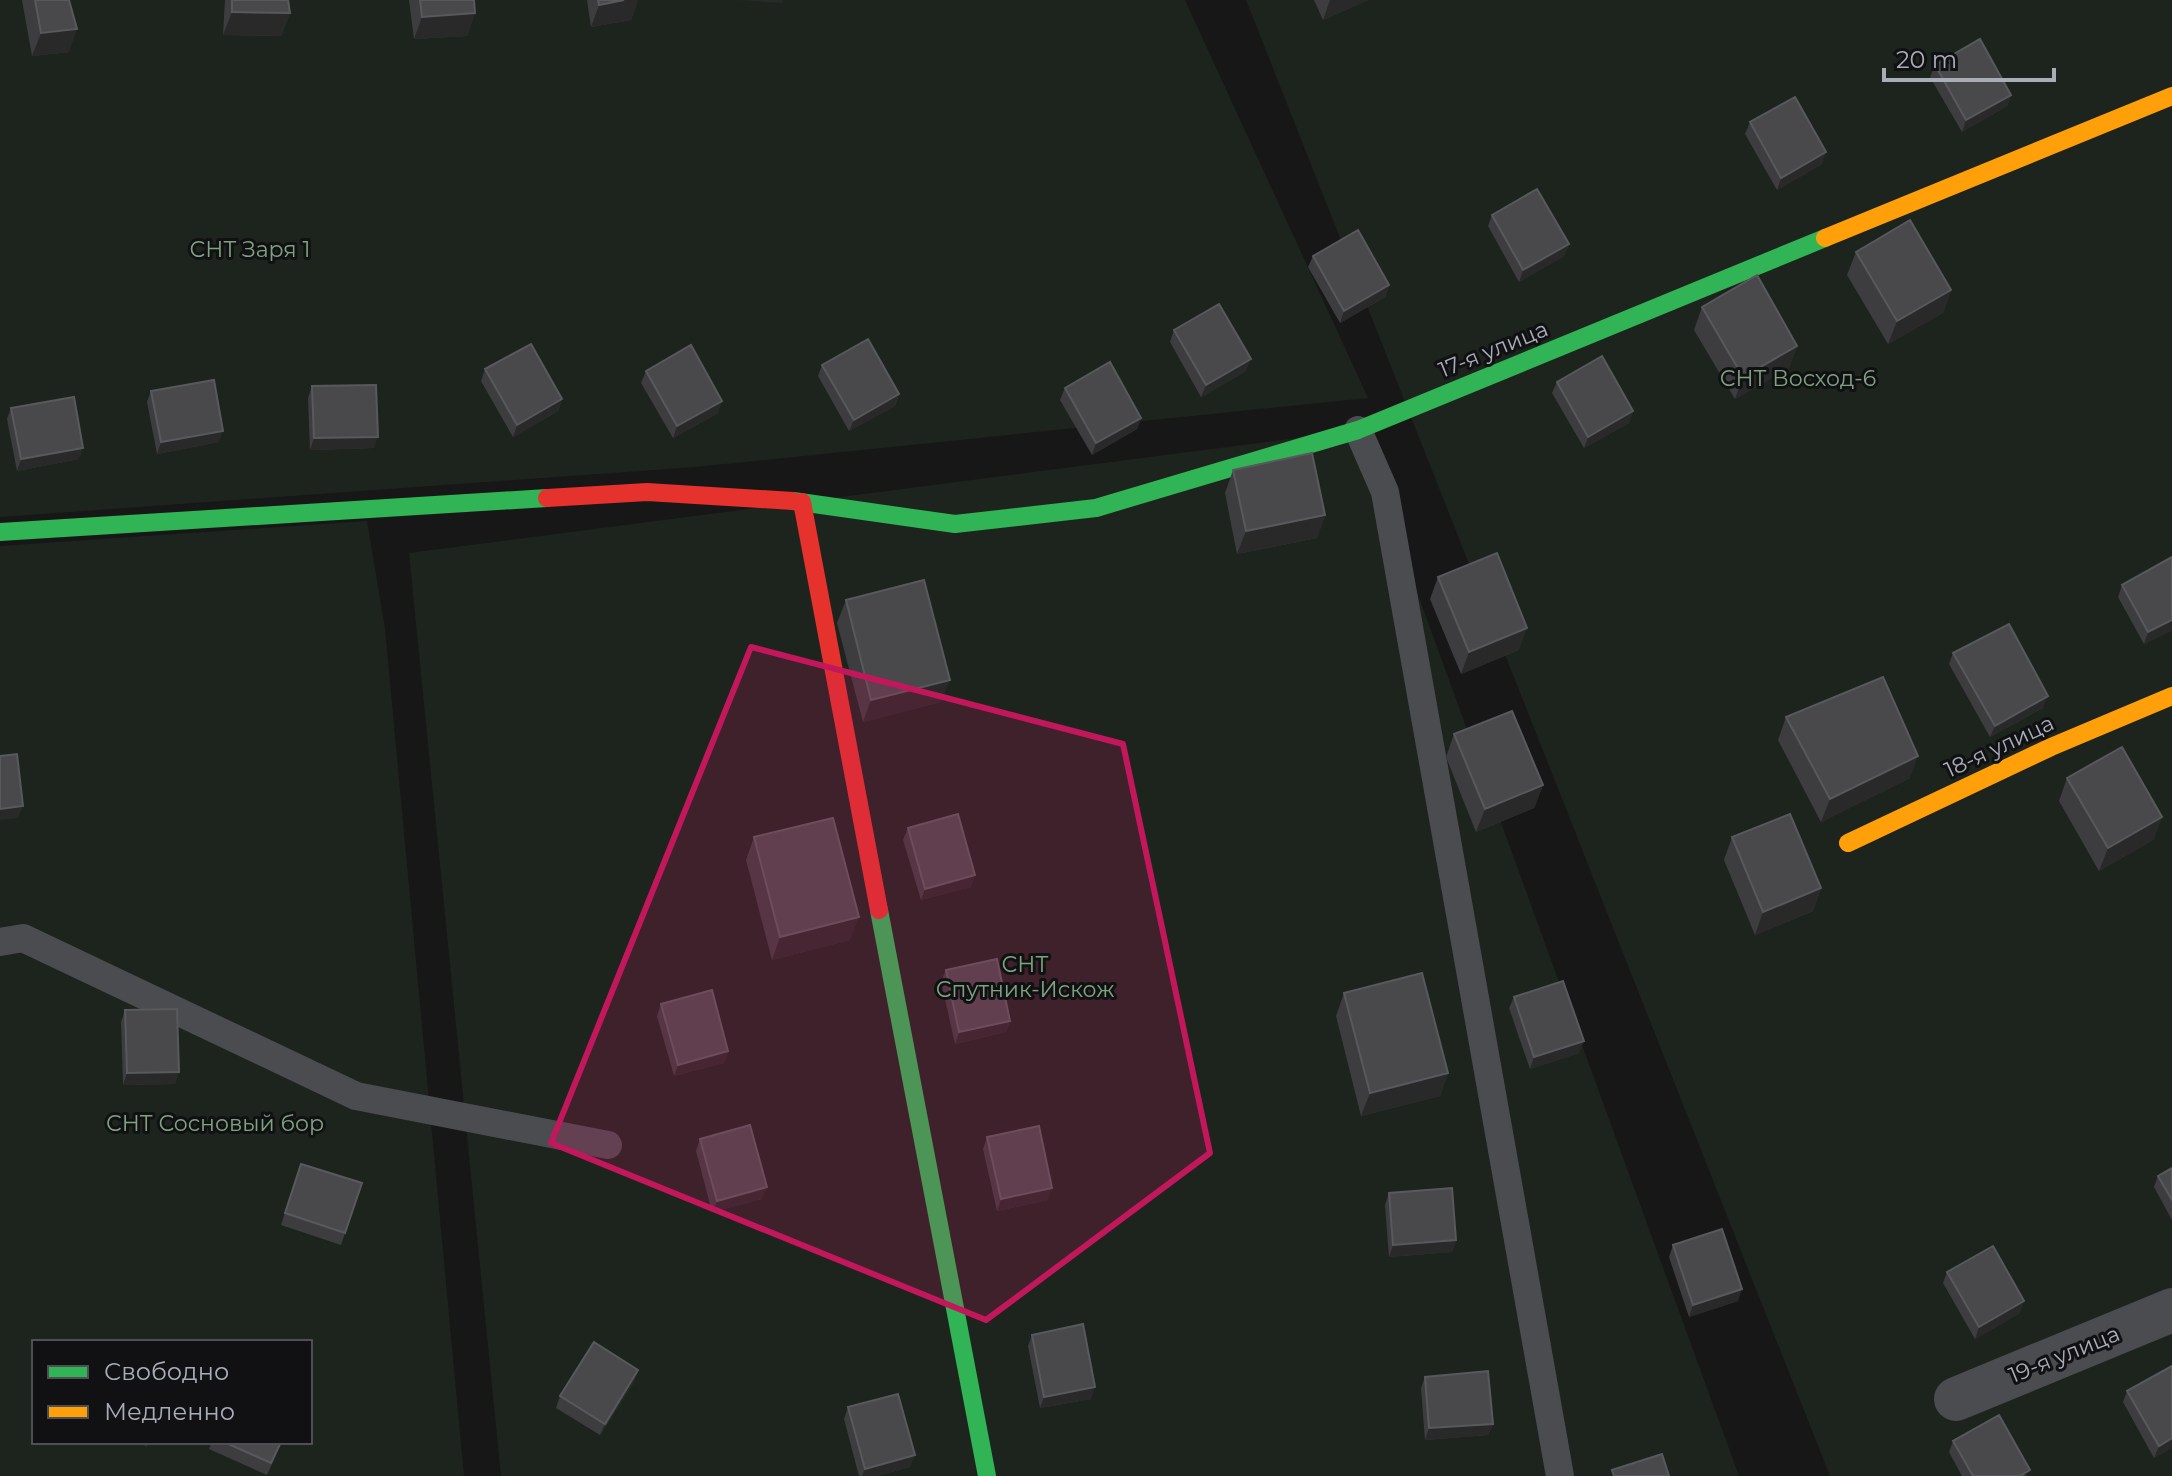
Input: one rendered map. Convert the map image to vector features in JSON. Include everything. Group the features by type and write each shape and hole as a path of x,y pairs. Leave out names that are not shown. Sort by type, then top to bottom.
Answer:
{"street":[{"name":"17-я улица","path":"0,532 647,492 802,502 955,524 1096,508 1358,430 2172,96"},
{"path":"802,502 987,1476"},
{"name":"18-я улица","path":"1848,843 2051,747 2172,696"},
{"name":"19-я улица","path":"1956,1399 2172,1310"}],"lane":[{"path":"1358,430 1385,492 1560,1476"},
{"path":"0,942 23,938 356,1096 608,1145"}],"highlighted area":[{"path":"751,647 1123,744 1210,1153 986,1320 551,1143"}],"green space":[{"name":"СНТ Заря 1","path":"0,0 1185,0 1368,398 695,467 0,517"},
{"name":"СНТ Восход-6","path":"1246,0 2172,0 2172,1476 1830,1476"},
{"name":"СНТ Спутник-Искож","path":"1358,430 1739,1476 501,1476 409,553"},
{"name":"СНТ Сосновый бор","path":"367,521 385,629 464,1476 0,1476 0,546"}],"building":[{"path":"35,0 69,0 77,29 41,33"},
{"path":"232,0 288,0 290,13 232,12"},
{"path":"420,0 474,0 475,13 422,17"},
{"path":"598,0 624,0 599,5"},
{"path":"1980,39 2011,95 1966,120 1935,65"},
{"path":"1795,97 1826,152 1781,178 1750,122"},
{"path":"1537,189 1569,244 1523,270 1492,215"},
{"path":"1910,220 1951,290 1897,321 1856,252"},
{"path":"1358,230 1389,285 1344,311 1313,256"},
{"path":"1757,275 1797,346 1743,377 1702,307"},
{"path":"1219,304 1251,359 1206,385 1174,330"},
{"path":"868,339 899,394 854,420 822,365"},
{"path":"531,344 562,399 517,425 485,369"},
{"path":"691,345 722,401 677,426 646,371"},
{"path":"1602,356 1633,411 1588,437 1557,382"},
{"path":"1110,362 1141,418 1096,443 1065,388"},
{"path":"214,380 223,431 161,442 151,391"},
{"path":"376,385 378,437 314,438 312,386"},
{"path":"74,397 83,448 21,459 11,408"},
{"path":"1312,453 1325,515 1246,531 1233,470"},
{"path":"1497,553 1527,628 1469,652 1438,577"},
{"path":"2172,557 2172,620 2148,632 2122,585"},
{"path":"924,580 950,680 871,700 846,600"},
{"path":"2009,624 2048,696 1995,726 1953,653"},
{"path":"1883,677 1918,756 1830,799 1786,717"},
{"path":"1512,711 1543,785 1485,809 1454,734"},
{"path":"2122,747 2162,817 2108,848 2067,778"},
{"path":"17,754 23,806 0,809 0,756"},
{"path":"958,814 975,875 925,889 908,828"},
{"path":"1790,814 1821,888 1763,912 1732,837"},
{"path":"833,818 859,917 780,937 754,837"},
{"path":"997,959 1010,1021 959,1032 946,970"},
{"path":"1422,973 1448,1073 1370,1093 1344,993"},
{"path":"1563,981 1584,1041 1534,1057 1514,997"},
{"path":"712,990 728,1051 678,1065 661,1004"},
{"path":"177,1009 179,1072 127,1073 125,1010"},
{"path":"750,1125 767,1187 717,1201 700,1139"},
{"path":"1039,1126 1052,1188 1001,1199 987,1137"},
{"path":"301,1164 362,1183 345,1233 285,1213"},
{"path":"2172,1168 2172,1200 2158,1176"},
{"path":"1452,1188 1456,1240 1393,1245 1389,1193"},
{"path":"1722,1229 1742,1289 1693,1305 1673,1245"},
{"path":"1993,1246 2024,1301 1979,1327 1947,1272"},
{"path":"1083,1324 1095,1387 1044,1397 1032,1335"},
{"path":"594,1342 638,1370 605,1424 560,1396"},
{"path":"2172,1366 2172,1438 2159,1446 2127,1391"},
{"path":"1488,1371 1493,1424 1429,1428 1425,1377"},
{"path":"898,1394 915,1455 865,1469 848,1407"},
{"path":"1999,1415 2030,1470 2020,1476 1973,1476 1953,1441"},
{"path":"228,1444 280,1444 271,1463"},
{"path":"1662,1454 1669,1476 1614,1476 1612,1470"}],"traffic: fast":[{"path":"793,501 955,524 1096,508 1358,430 1825,238"},
{"path":"0,532 547,498"},
{"path":"879,910 987,1476"}],"traffic: slow":[{"path":"1825,238 2172,96"},
{"path":"1848,843 2051,747 2172,696"}],"traffic: jam":[{"path":"547,498 647,492 793,501"},
{"path":"802,502 879,910"}]}
